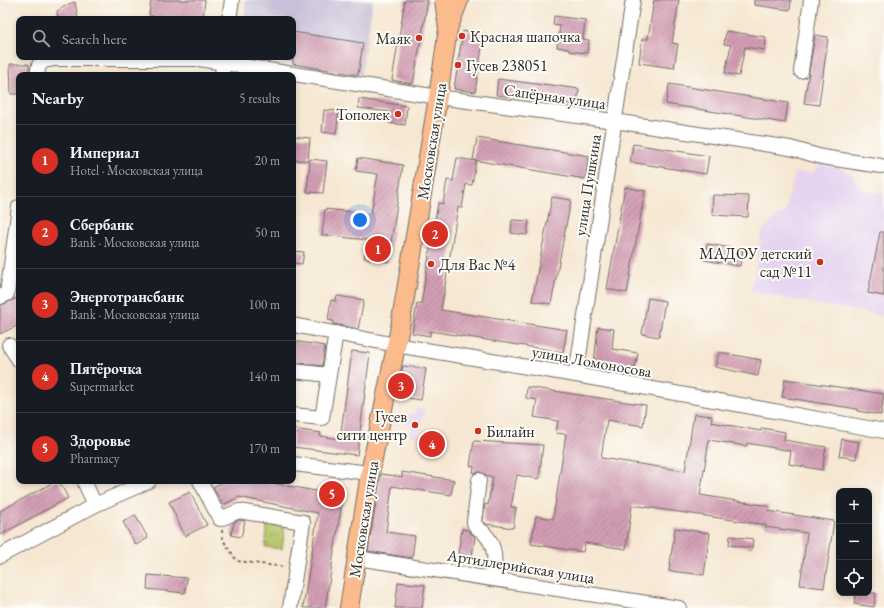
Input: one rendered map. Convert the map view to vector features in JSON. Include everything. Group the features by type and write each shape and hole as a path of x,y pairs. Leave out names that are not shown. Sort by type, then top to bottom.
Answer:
{"main road":[{"name":"Московская улица","path":"444,0 448,29"},
{"name":"Московская улица","path":"349,608 370,473 396,345 448,29 459,0"}],"street":[{"path":"229,16 232,0"},
{"name":"улица Пушкина","path":"576,375 633,0"},
{"path":"801,71 811,0"},
{"name":"Сапёрная улица","path":"38,72 39,65 44,61 49,60"},
{"name":"Сапёрная улица","path":"203,60 223,65 270,72"},
{"name":"Сапёрная улица","path":"296,76 790,148 822,157 881,166"},
{"path":"0,298 7,294 16,229"},
{"name":"улица Ломоносова","path":"296,326 396,345 576,375 884,431"},
{"path":"296,415 322,418 336,334"},
{"path":"9,345 16,356"},
{"path":"296,370 330,375"},
{"path":"296,464 370,473"},
{"path":"479,480 474,522 475,526 485,534 490,541 496,558 493,579"},
{"path":"85,484 95,505"},
{"path":"0,556 95,505 142,484"},
{"path":"202,484 220,519 239,511 303,522 290,608"},
{"name":"Артиллерийская улица","path":"357,558 493,579 642,605 679,608"}],"path":[{"path":"220,519 223,540 237,561 296,568"}],"shaded area":[{"path":"246,0 373,0 361,75 268,60 296,60 296,16 244,16"},
{"name":"МАДОУ детский сад №11","path":"824,159 853,175 861,189 884,194 884,316 751,292 762,231 777,216 785,213 795,172 814,172"},
{"path":"415,408 425,410 418,438 409,435 412,426 406,424 409,413 414,414"}],"green space":[{"path":"267,525 285,527 282,549 265,547"}],"building":[{"path":"151,0 205,0 203,16 149,15"},
{"path":"405,0 428,0 413,84 392,80"},
{"path":"654,0 679,0 672,43 678,44 674,68 639,63 642,39 648,39"},
{"path":"754,0 791,0 790,10 754,5"},
{"path":"75,2 77,16 58,16 57,11"},
{"path":"554,16 585,20 583,39 589,40 587,53 569,51 569,49 557,47 560,26 553,25"},
{"path":"463,31 484,34 475,92 454,89"},
{"path":"726,31 766,37 765,50 745,47 739,76 725,73 731,45 724,44"},
{"path":"296,32 363,43 358,75 293,64 293,60 296,60"},
{"path":"815,35 828,37 819,105 804,103"},
{"path":"10,64 29,64 29,72 16,72 16,94 11,94"},
{"path":"498,79 579,89 577,105 496,95"},
{"path":"669,84 788,103 785,123 666,104"},
{"path":"359,99 407,106 405,125 389,123 390,112 358,108"},
{"path":"324,110 339,111 336,134 322,132"},
{"path":"296,136 310,138 308,161 296,160"},
{"path":"477,138 589,156 585,179 473,160"},
{"path":"633,144 709,156 706,174 630,162"},
{"path":"358,158 403,165 388,262 364,258 367,240 322,235 325,209 371,214 378,174 356,171"},
{"path":"457,158 476,161 472,185 466,184 462,208 458,207 441,310 567,330 563,352 430,331 430,336 412,333 417,303 421,304 438,203 443,204 447,180 453,181"},
{"path":"310,159 327,161 323,193 307,192"},
{"path":"625,187 645,191 627,293 607,289"},
{"path":"713,195 749,196 748,217 712,215"},
{"path":"552,197 571,200 551,304 532,301"},
{"path":"512,220 529,221 527,235 511,233"},
{"path":"880,232 884,232 884,296 868,293"},
{"path":"707,244 743,250 740,266 704,260"},
{"path":"296,251 304,252 302,264 296,263"},
{"path":"337,296 364,300 358,329 333,324 333,321 328,320 331,300 336,301"},
{"path":"16,298 16,326 0,334 0,306"},
{"path":"648,298 665,301 659,337 642,334"},
{"path":"598,327 614,329 612,349 638,353 635,369 594,363"},
{"path":"296,341 325,346 322,366 296,362"},
{"path":"352,351 370,353 357,455 296,447 296,429 321,433 320,436 340,439"},
{"path":"719,352 761,360 758,376 715,367"},
{"path":"403,366 426,369 421,400 396,396"},
{"path":"785,379 884,394 881,415 857,411 857,409 782,397"},
{"path":"527,387 646,405 643,426 607,420 601,458 685,471 694,414 712,416 711,422 761,431 762,428 785,432 784,440 826,447 822,470 789,464 791,451 747,443 746,446 709,440 700,495 769,506 768,511 834,521 824,588 800,585 807,533 765,527 766,525 632,505 626,549 585,543 583,552 531,544 536,516 553,519 566,434 556,433 558,421 534,417 537,400 526,398"},
{"path":"842,439 859,442 856,459 839,456"},
{"path":"474,441 543,445 539,479 517,475 511,507 516,508 513,528 486,524 483,521 485,504 488,505 493,477 480,472 473,473 474,467 470,466"},
{"path":"402,472 454,480 451,495 392,486 386,532 415,536 412,558 368,551 381,474 402,477"},
{"path":"50,484 61,484 68,498 0,535 0,511"},
{"path":"220,484 277,484 343,496 325,608 303,608 318,513 239,497 223,505 213,487"},
{"path":"190,492 207,525 185,536 169,502"},
{"path":"135,515 148,538 136,545 123,522"},
{"path":"239,520 245,521 241,537 231,535 234,522"},
{"path":"675,528 710,533 704,575 669,571"},
{"path":"462,529 468,530 475,537 472,556 458,553"},
{"path":"730,536 753,539 752,548 729,545"},
{"path":"148,575 187,578 185,593 147,589"},
{"path":"398,582 425,585 422,608 395,608"},
{"path":"872,593 876,593 874,607 854,604 855,596 872,596"}],"place":[{"name":"Красная шапочка","path":"462,36"},
{"name":"Маяк","path":"419,38"},
{"name":"Гусев 238051","path":"458,65"},
{"name":"Тополек","path":"398,114"},
{"name":"Сбербанк","path":"435,234"},
{"name":"Империал","path":"378,249"},
{"name":"МАДОУ детский сад №11","path":"820,262"},
{"name":"Для Вас №4","path":"431,264"},
{"name":"Энерготрансбанк","path":"401,386"},
{"name":"Гусев сити центр","path":"415,425"},
{"name":"Билайн","path":"478,431"},
{"name":"Пятёрочка","path":"432,444"},
{"name":"Здоровье","path":"332,494"}]}
